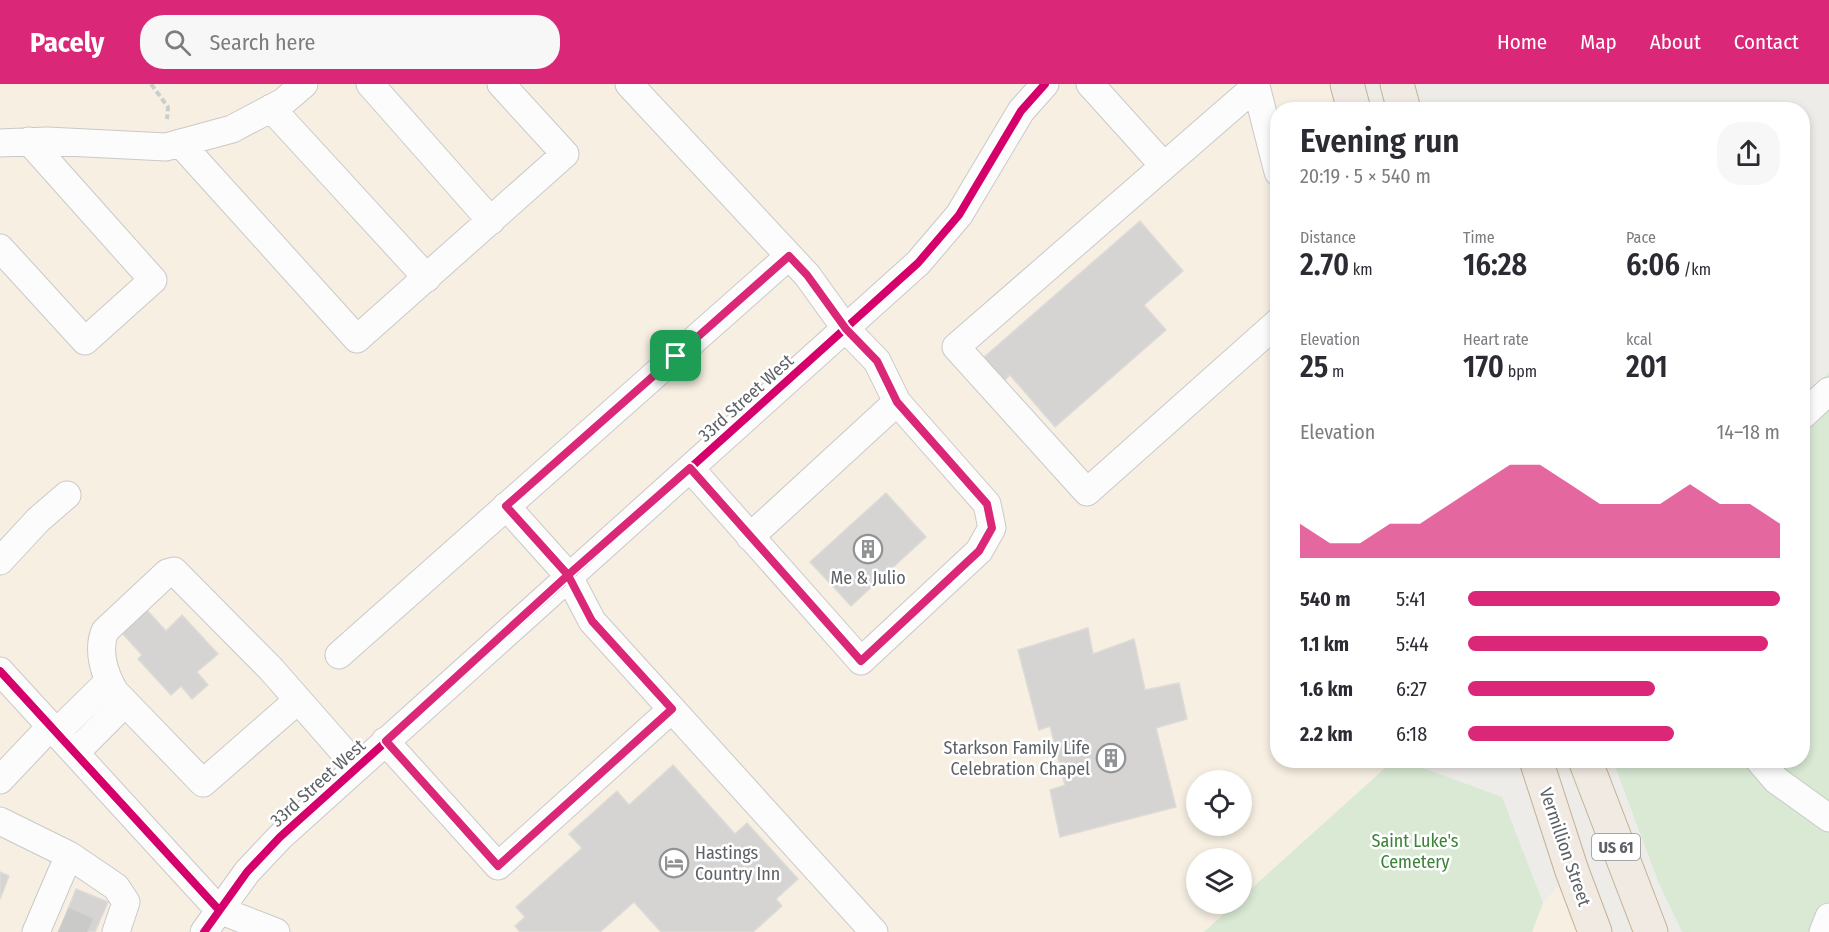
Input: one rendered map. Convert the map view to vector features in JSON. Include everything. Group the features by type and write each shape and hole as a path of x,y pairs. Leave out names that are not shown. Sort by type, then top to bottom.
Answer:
{"highway":[{"path":"1347,84 1352,102"},
{"path":"1397,84 1402,102"},
{"name":"Vermillion Street","path":"1539,768 1572,871 1595,932"},
{"name":"US 61","path":"1588,768 1651,932"}],"street":[{"path":"0,143 29,141 173,145 232,129 271,108 304,84"},
{"path":"370,84 491,220"},
{"path":"173,145 357,339 565,154 501,84"},
{"path":"629,84 807,275 846,329 877,361 897,402 987,504 992,528 979,551 861,661 690,468"},
{"name":"33rd Street West","path":"204,932 247,872 280,837 568,575 846,329 918,262 959,215 1021,111 1045,84"},
{"path":"1090,84 1164,166"},
{"path":"1270,141 1256,86 956,347 1087,492 1270,329"},
{"path":"271,108 427,278"},
{"path":"0,248 85,341 153,280 29,141"},
{"path":"339,655 789,256"},
{"path":"1810,409 1829,391"},
{"path":"750,537 897,402"},
{"path":"0,561 38,520 68,495"},
{"path":"506,506 568,575 592,621 873,932"},
{"path":"298,700 202,783 124,704 108,682 100,643 105,631 167,573 174,571 298,700 357,767"},
{"path":"0,671 219,910 276,932"},
{"path":"0,780 108,682"},
{"path":"75,753 124,704"},
{"path":"386,741 498,866 672,709"},
{"path":"1766,768 1776,780 1829,818"},
{"path":"0,821 69,855 116,887 126,902 116,932"},
{"path":"48,921 69,855"},
{"path":"1823,932 1829,917"}],"path":[{"path":"151,84 168,107 173,145"}],"shaded area":[{"path":"0,84 1347,84 1352,102 1270,102 1270,768 1386,768 1252,888 1252,848 1186,848 1186,914 1224,914 1204,932 0,932"},
{"path":"1572,871 1595,932 1532,932 1543,903"}],"green space":[{"path":"1829,373 1829,932 1682,932 1658,881 1616,768 1810,768 1810,391"},
{"name":"Saint Luke's Cemetery","path":"1385,768 1423,768 1502,797 1543,903 1532,932 1204,932 1224,914 1252,914 1252,888"}],"building":[{"path":"1140,221 1183,271 1144,305 1166,330 1055,427 1010,375 1004,381 983,358"},
{"name":"Me & Julio","path":"886,493 926,537 851,606 810,562"},
{"path":"146,609 166,631 182,615 218,654 197,672 208,685 192,699 181,686 171,695 138,659 142,655 121,632"},
{"name":"Starkson Family Life Celebration Chapel","path":"1088,628 1093,654 1134,639 1145,690 1179,683 1187,719 1156,728 1176,807 1060,837 1050,790 1065,785 1050,726 1039,730 1018,650"},
{"name":"Hastings Country Inn","path":"673,765 735,834 747,823 798,879 776,899 782,906 753,932 661,932 634,902 600,932 520,932 515,926 525,917 516,907 582,848 569,834 617,791 629,805"},
{"path":"0,872 9,876 0,899"},
{"path":"76,889 108,902 95,932 59,932"}],"tunnel":[{"path":"63,920 90,932"}],"cycle path":[{"path":"204,932 247,872 280,837 918,263 959,215 1021,111 1045,84"},
{"path":"0,671 219,910"}],"place":[{"name":"Me & Julio","path":"868,549"},
{"name":"Starkson Family Life Celebration Chapel","path":"1111,758"},
{"name":"Hastings Country Inn","path":"674,863"}],"route":[{"path":"676,356 506,506 568,575 386,741 498,866 672,709 625,654 592,621 568,575 690,468 861,661 979,551 992,528 987,504 897,402 877,361 846,329 807,275 789,256 676,356"}]}
